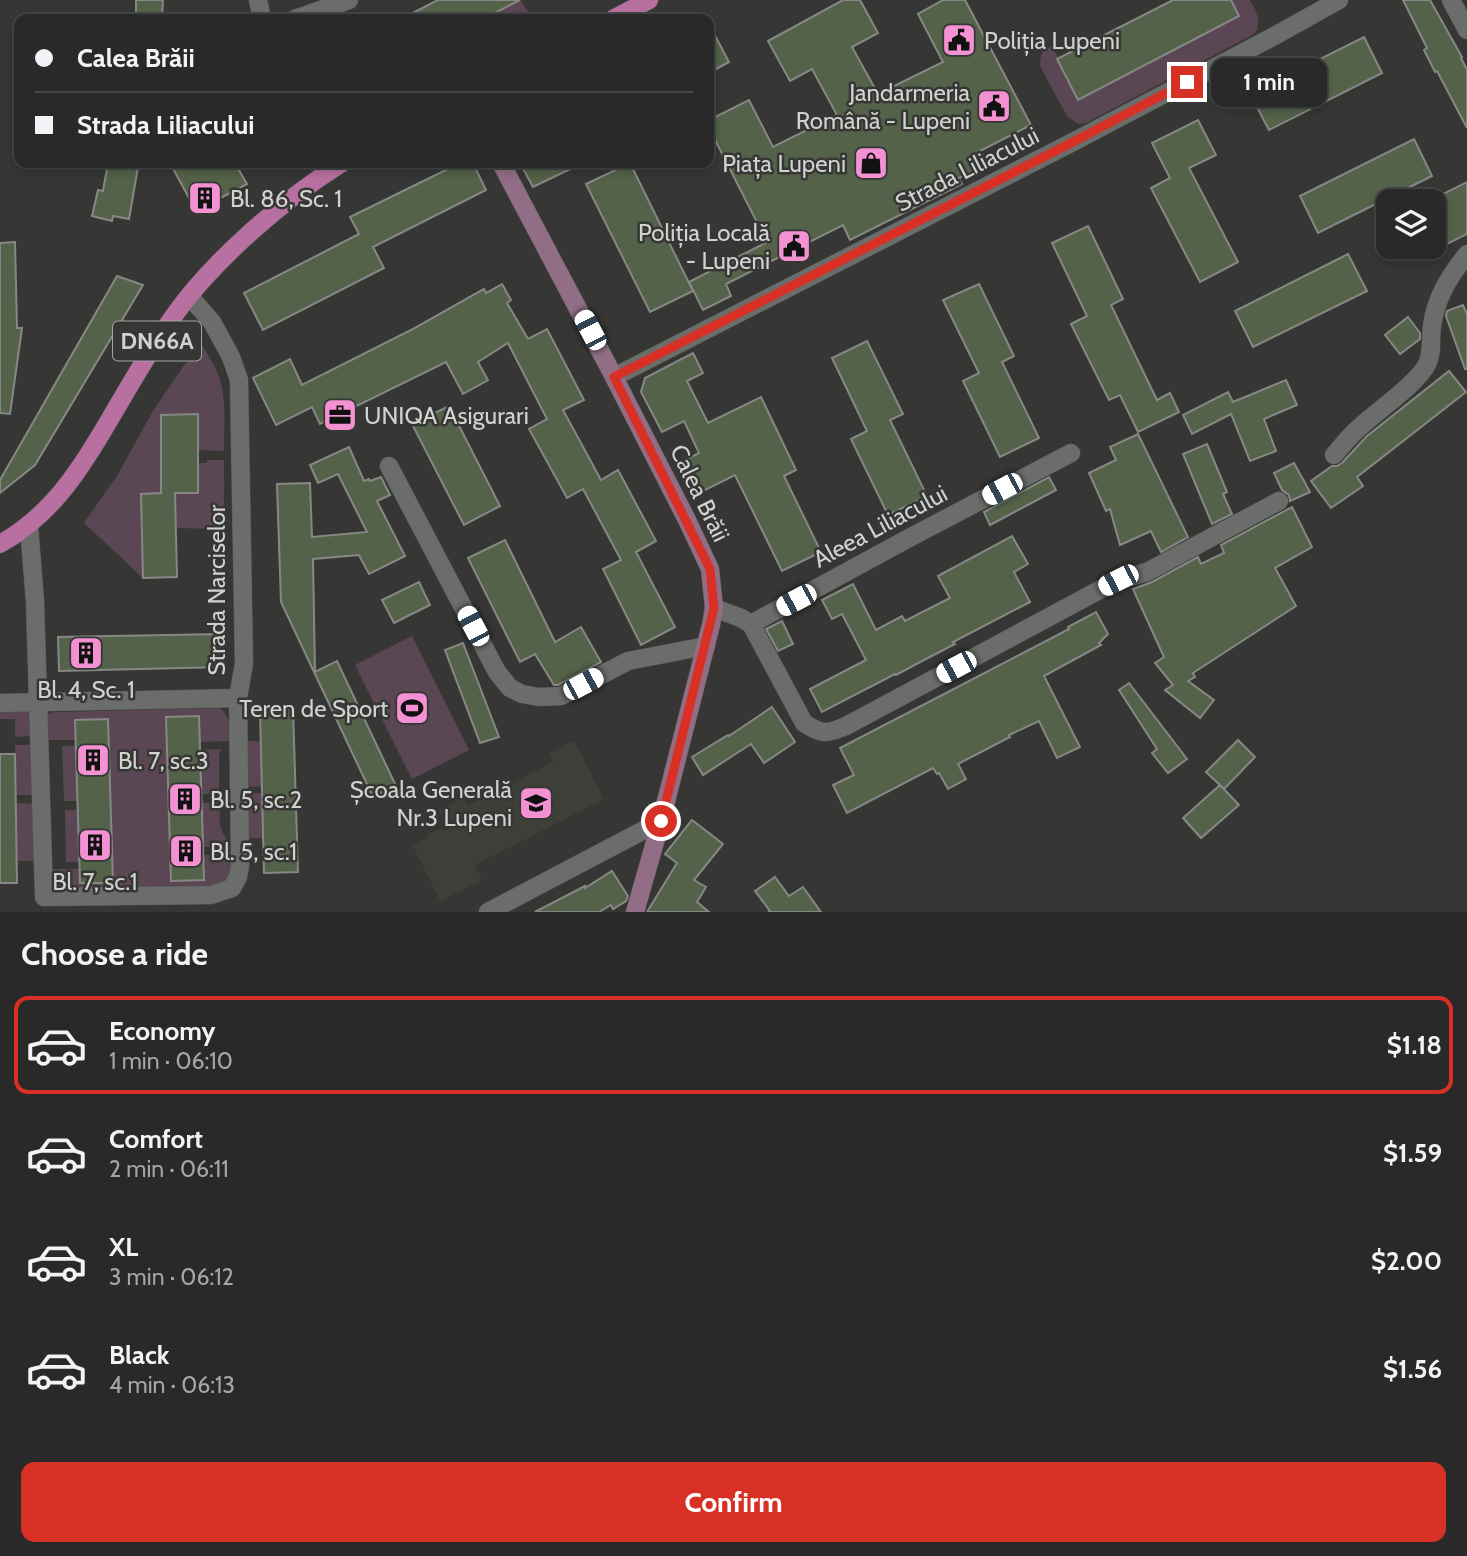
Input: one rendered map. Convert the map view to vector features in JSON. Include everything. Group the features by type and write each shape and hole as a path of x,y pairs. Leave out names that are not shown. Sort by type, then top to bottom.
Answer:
{"main road":[{"path":"622,14 649,0"},
{"name":"DN66A","path":"0,544 29,526 64,491 160,335 190,296 256,228 329,168"},
{"name":"Calea Brăii","path":"504,168 614,377 710,569 714,608 706,646 635,912"}],"street":[{"path":"309,14 349,0"},
{"name":"Strada Liliacului","path":"614,377 1071,143 1339,0"},
{"path":"1451,0 1467,30"},
{"path":"1334,455 1358,428 1400,393 1428,363 1438,298 1451,274 1467,254"},
{"name":"Strada Narciselor","path":"0,702 238,698 244,663 239,380 231,357 212,322 190,296"},
{"name":"Aleea Liliacului","path":"751,624 1071,453"},
{"path":"389,467 497,672 510,688 522,694 539,697 561,696 628,661 706,646"},
{"path":"714,608 751,624 804,723 823,733 832,732 1102,588 1118,580 1147,572 1279,501"},
{"path":"29,526 35,602 44,897"},
{"path":"44,897 211,895 232,888 240,866 238,698"},
{"path":"488,912 661,821"},
{"path":"44,897 65,912"}],"shaded area":[{"path":"520,0 530,14 493,14"},
{"path":"1231,0 1250,0 1258,21 1254,34 1086,123 1078,124 1067,116 1040,66 1043,51 1052,46 1078,100 1239,17"},
{"path":"200,342 215,367 223,391 224,451 198,450 197,414 161,415 161,493 141,494 143,578 84,523 117,476 153,411"},
{"path":"207,460 224,460 224,529 176,528 175,493 198,493 198,463 207,463"},
{"name":"Teren de Sport","path":"412,636 469,750 412,779 355,665"},
{"path":"219,708 226,714 229,741 200,742 199,716 166,717 171,880 203,880 203,855 231,855 230,877 219,888 53,889 52,869 79,869 80,883 113,882 108,719 75,720 76,740 47,740 47,716 56,712"},
{"path":"0,709 29,711 33,736 15,737 15,719 0,719"},
{"name":"Școala Generală Nr.3 Lupeni","path":"574,740 604,799 475,865 482,880 440,901 413,846 441,828 443,831 448,829 439,810 463,798 468,806 553,762 549,753"},
{"path":"247,741 261,741 262,786 248,787"},
{"path":"15,745 33,745 34,795 16,795"},
{"path":"62,746 76,746 78,801 64,801"},
{"path":"222,749 219,753 219,794 201,794 200,750"},
{"path":"248,793 262,793 263,838 249,838"},
{"path":"220,802 221,829 231,847 203,847 202,803"},
{"path":"16,803 34,804 35,861 17,861"},
{"path":"65,810 78,810 79,862 66,862"}],"building":[{"path":"136,0 163,0 162,14 136,14"},
{"path":"438,0 520,0 493,14 411,14"},
{"path":"843,0 860,0 878,33 852,47 878,94 943,62 918,14 943,0 965,0 1031,125 980,151 988,164 959,178 962,184 850,240 843,225 726,284 731,296 703,310 689,282 767,242 714,138 714,118 749,100 773,147 837,115 812,69 790,81 768,41"},
{"path":"1173,0 1231,0 1239,16 1078,100 1057,59"},
{"path":"1403,0 1430,0 1462,57 1467,70 1467,128 1424,50 1427,48"},
{"path":"714,34 729,62 714,70"},
{"path":"1364,37 1382,73 1269,130 1250,94"},
{"path":"1198,120 1216,155 1189,168 1238,262 1200,282 1151,188 1170,178 1152,143"},
{"path":"1414,139 1432,176 1406,189 1376,189 1376,204 1318,233 1300,196"},
{"path":"107,168 138,168 129,219 113,216 112,221 92,216 98,190 103,191"},
{"name":"Bl. 86, Sc. 1","path":"173,168 238,168 247,184 196,211"},
{"path":"450,168 475,168 486,190 373,247 384,268 263,330 244,293 359,234 350,217"},
{"path":"523,168 573,168 533,187"},
{"path":"620,168 632,168 693,291 650,312 586,184"},
{"path":"1467,182 1467,234 1446,244 1446,192"},
{"path":"1088,226 1123,299 1111,305 1157,400 1170,393 1179,412 1138,432 1120,395 1109,400 1071,324 1087,316 1052,243"},
{"path":"15,242 17,328 22,328 10,414 0,413 0,243"},
{"path":"1348,254 1367,291 1253,347 1235,311"},
{"path":"117,276 143,285 35,465 0,493 0,480"},
{"path":"502,284 511,300 507,303 528,339 547,329 584,400 563,410 601,480 618,470 656,541 636,552 675,627 641,645 603,569 621,560 583,489 567,498 529,429 547,419 508,343 478,362 488,380 463,394 446,362 320,424 312,407 276,425 253,378 290,359 302,385 411,330 484,289 486,293"},
{"path":"979,284 1014,356 1002,362 1039,438 1000,457 963,381 979,373 943,300"},
{"path":"1463,305 1467,314 1467,369 1446,316 1447,311"},
{"path":"1408,317 1420,333 1420,339 1400,354 1385,335"},
{"path":"867,341 903,414 890,420 927,496 888,515 851,439 867,431 832,358"},
{"path":"693,353 703,373 687,381 708,423 761,397 796,470 784,476 821,552 782,571 735,475 701,492 685,460 699,453 684,421 662,432 641,392 645,378"},
{"path":"1449,371 1466,392 1357,477 1363,486 1331,508 1311,481 1332,466 1342,463 1367,436"},
{"path":"1286,380 1297,405 1264,419 1276,451 1250,461 1231,414 1192,434 1183,415 1228,392 1233,402"},
{"path":"449,406 500,506 464,525 412,424"},
{"path":"198,414 198,493 175,493 177,577 143,578 141,494 161,493 161,415"},
{"path":"1138,434 1188,537 1161,552 1151,531 1120,545 1110,509 1106,511 1089,473 1116,460 1110,447"},
{"path":"1207,444 1227,492 1223,494 1232,514 1212,524 1183,454"},
{"path":"349,447 364,481 381,477 390,495 377,501 405,556 369,574 359,555 313,559 315,672 337,661 396,786 373,797 281,602 277,484 310,483 312,537 367,532 338,474 318,483 310,465"},
{"path":"1294,463 1310,492 1290,501 1289,495 1282,490 1274,473"},
{"path":"1049,477 1056,490 990,525 984,512"},
{"path":"1292,507 1312,547 1275,568 1296,606 1193,673 1195,677 1188,681 1214,700 1200,718 1165,690 1173,685 1155,663 1164,657 1133,589 1152,582 1198,557 1201,564 1224,553 1221,545"},
{"path":"1012,536 1028,564 1014,572 1030,602 822,712 810,689 866,660 842,614 832,619 822,600 853,584 876,630 902,616 905,621 950,598 938,576"},
{"path":"505,540 555,642 581,627 601,662 554,685 535,654 520,662 468,558"},
{"path":"419,582 430,605 394,623 382,600"},
{"path":"1096,612 1108,634 1099,643 1101,645 1044,676 1080,747 1057,758 1039,721 958,764 966,779 948,789 933,768 847,813 833,785 854,775 840,748 1069,629 1068,627"},
{"path":"782,621 793,644 778,651 766,629"},
{"path":"222,634 223,667 59,671 58,637"},
{"path":"463,643 499,737 480,743 445,650"},
{"path":"1129,683 1187,759 1168,773 1152,753 1157,749 1119,690"},
{"path":"772,707 795,742 764,763 751,744 703,775 692,757"},
{"path":"293,708 298,872 264,873 260,710"},
{"path":"199,716 204,880 171,881 166,717"},
{"path":"108,719 113,883 80,883 75,720"},
{"path":"1238,740 1255,757 1224,789 1206,772"},
{"path":"0,754 15,754 17,883 0,883"},
{"path":"1220,785 1239,805 1201,838 1183,818"},
{"path":"692,820 723,844 694,880 706,887 697,902 709,912 647,912 677,863 665,854"},
{"path":"612,871 628,896 626,901 613,909 611,905 599,912 535,912 585,888"},
{"path":"775,877 789,896 803,887 821,912 768,912 770,911 755,891"}],"place":[{"name":"Poliția Lupeni","path":"959,40"},
{"name":"Jandarmeria Română - Lupeni","path":"994,106"},
{"name":"Piața Lupeni","path":"871,163"},
{"name":"Bl. 86, Sc. 1","path":"205,198"},
{"name":"Poliția Locală - Lupeni","path":"794,246"},
{"name":"UNIQA Asigurari","path":"340,415"},
{"name":"Bl. 4, Sc. 1","path":"86,653"},
{"name":"Teren de Sport","path":"412,708"},
{"name":"Bl. 7, sc.3","path":"93,760"},
{"name":"Bl. 5, sc.2","path":"185,799"},
{"name":"Școala Generală Nr.3 Lupeni","path":"536,803"},
{"name":"Bl. 7, sc.1","path":"95,845"},
{"name":"Bl. 5, sc.1","path":"186,851"}],"route":[{"path":"661,821 711,625 714,608 710,569 614,377 1187,82"}]}
